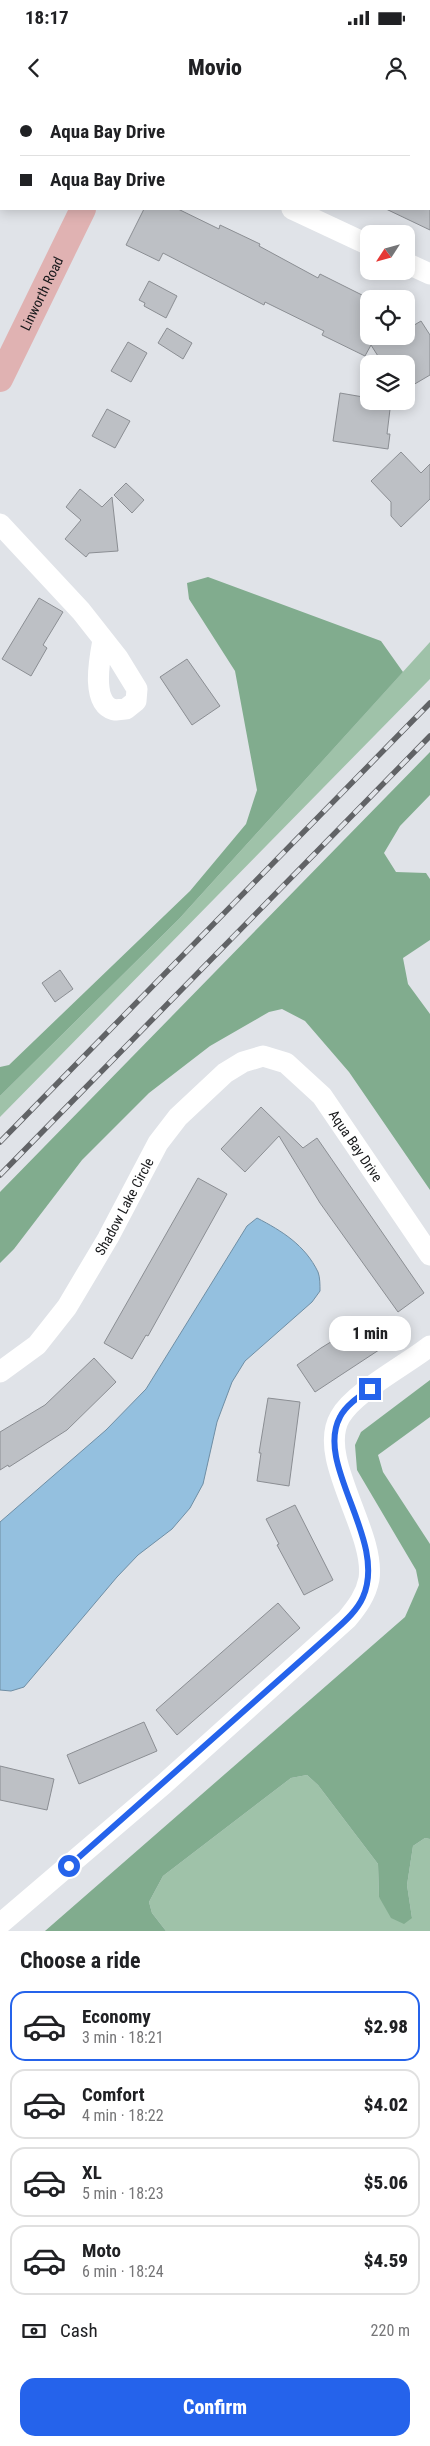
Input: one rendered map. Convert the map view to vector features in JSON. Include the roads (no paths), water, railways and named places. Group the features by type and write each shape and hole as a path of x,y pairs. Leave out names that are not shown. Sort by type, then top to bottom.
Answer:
{"main road":[{"name":"Linworth Road","path":"0,379 83,210"}],"street":[{"path":"294,210 360,241"},
{"path":"415,267 430,274"},
{"path":"0,524 81,611 104,640"},
{"name":"Aqua Bay Drive","path":"263,1056 286,1063 322,1096 430,1255"},
{"name":"Shadow Lake Circle","path":"0,1372 37,1345 67,1306 108,1238 158,1144 178,1116 225,1073 243,1062 263,1056"},
{"path":"0,1924 164,1784 347,1619 363,1599 369,1579 369,1559 340,1472 334,1441 339,1417 356,1398 430,1346"}],"water":[{"path":"257,1218 300,1246 313,1262 318,1272 320,1291 312,1302 245,1361 232,1382 217,1422 203,1484 190,1508 172,1529 138,1555 117,1577 24,1687 11,1691 0,1690 0,1522 106,1430 146,1389 247,1226"}],"railway":[{"path":"0,1142 430,703"},
{"path":"0,1175 430,736"}]}
